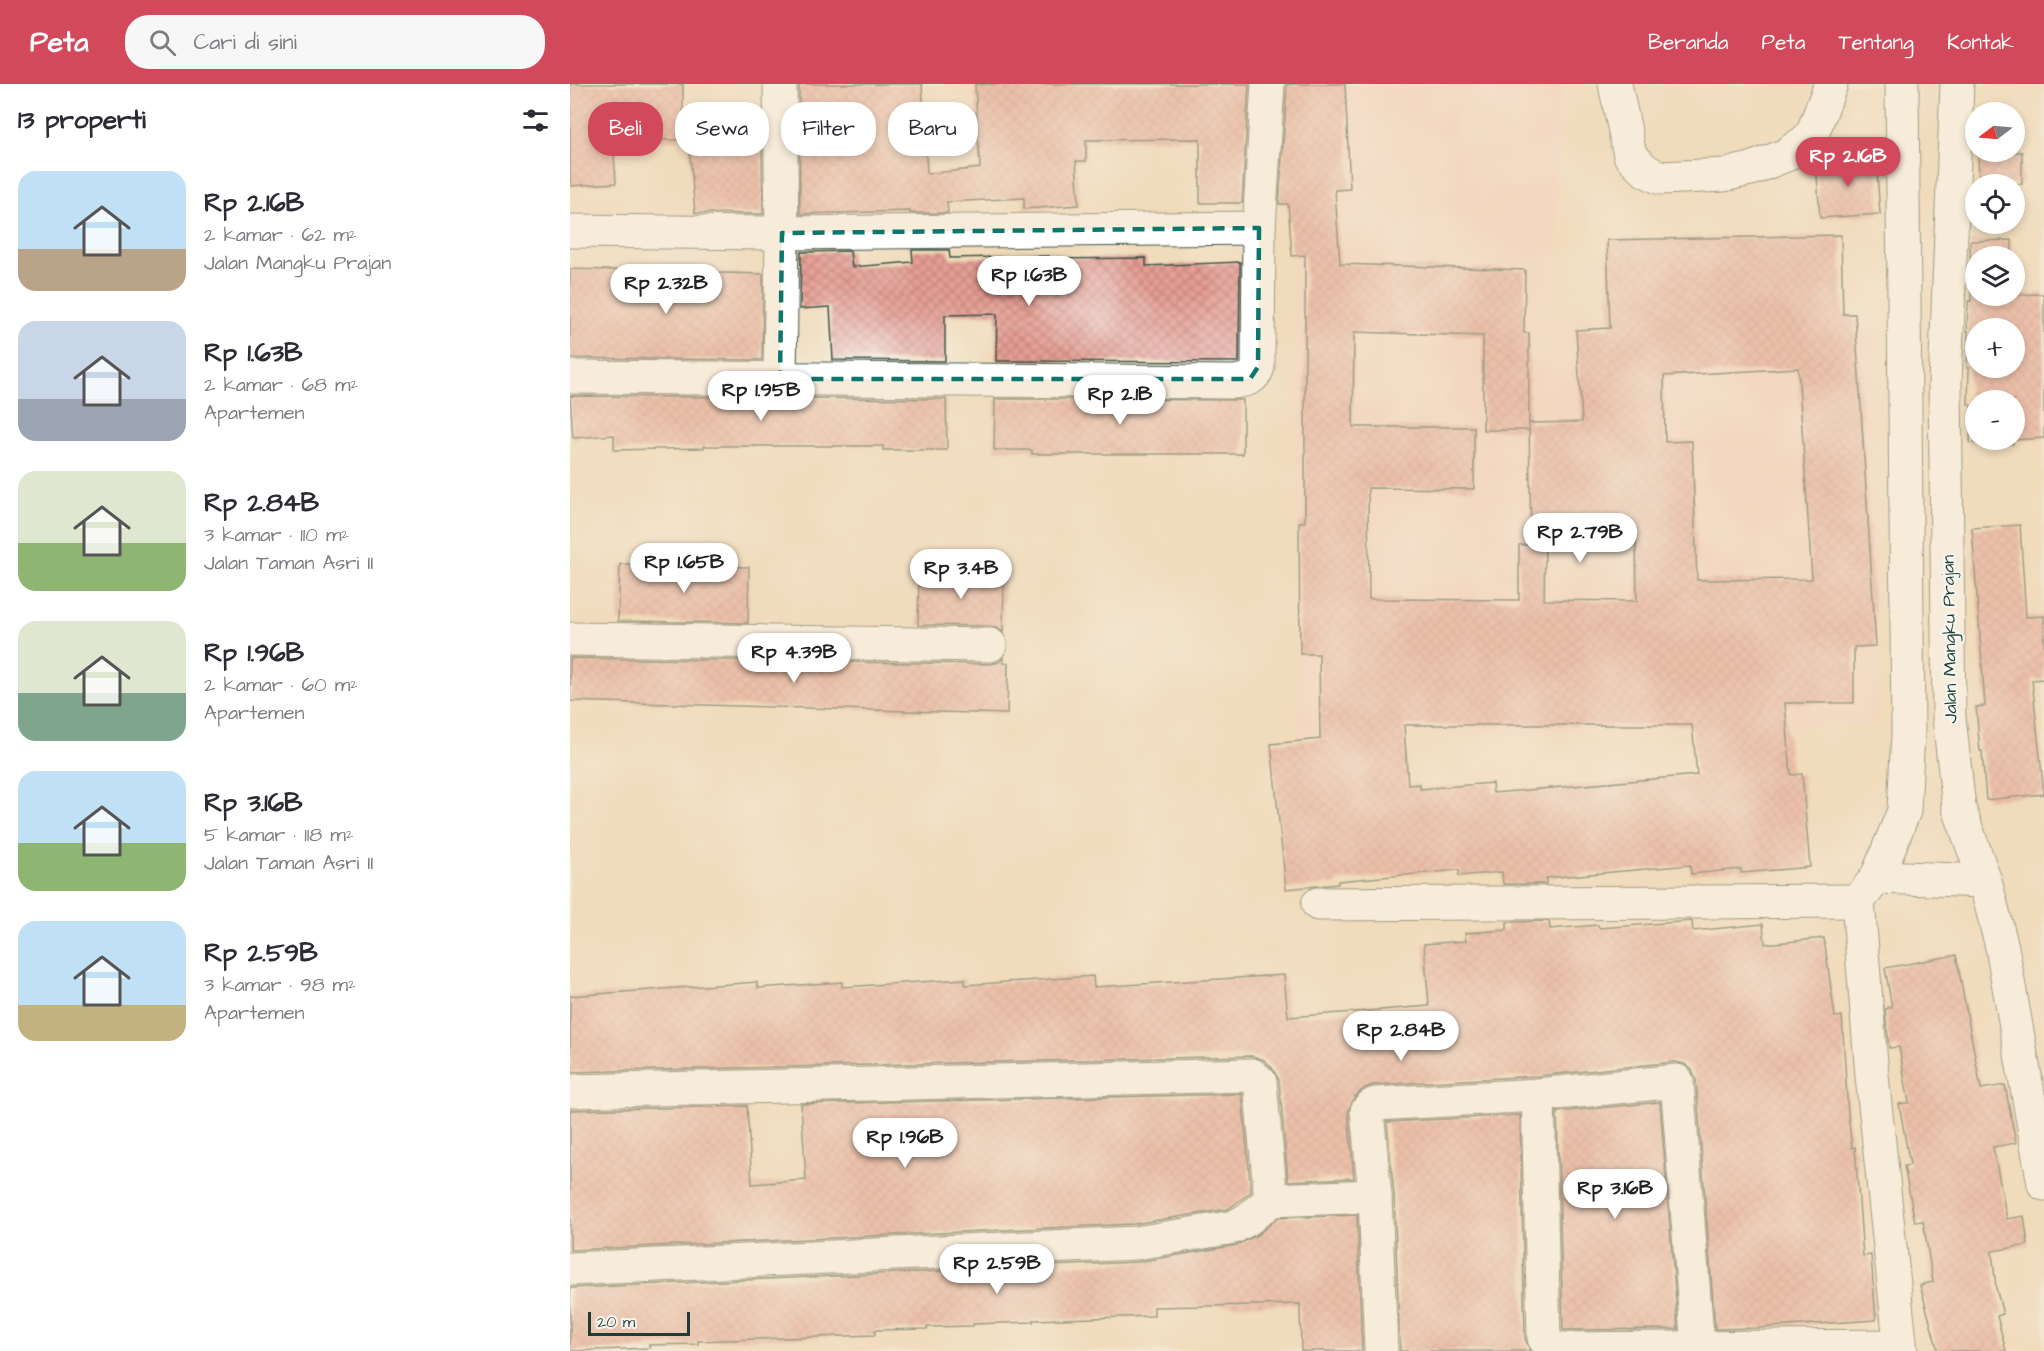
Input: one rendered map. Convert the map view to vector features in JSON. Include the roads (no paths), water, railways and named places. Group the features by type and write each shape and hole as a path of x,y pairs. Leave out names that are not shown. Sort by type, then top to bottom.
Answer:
{"street":[{"path":"780,84 782,232 780,379"},
{"path":"570,377 1222,382 1250,379 1256,374 1258,367 1260,228 1268,84"},
{"path":"1615,84 1630,155 1646,171 1661,178 1724,176 1751,169 1786,155 1807,141 1814,132 1831,84"},
{"path":"1538,1095 1544,1338 1553,1349 1901,1349 1872,1076 1867,889 1904,811 1908,733 1902,84"},
{"name":"Jalan Mangku Prajan","path":"1957,84 1945,384 1949,717 1959,808 1986,881 2002,947 2044,1184"},
{"path":"570,231 782,232 1260,228"},
{"path":"570,639 990,645"},
{"path":"1318,904 1867,889 1986,881"},
{"path":"570,1091 1252,1075 1260,1082 1271,1200"},
{"path":"1381,1351 1375,1196 1367,1111 1370,1107 1375,1104 1538,1095 1677,1082 1698,1348"},
{"path":"570,1269 1136,1243 1234,1227 1271,1200 1375,1196"}]}
